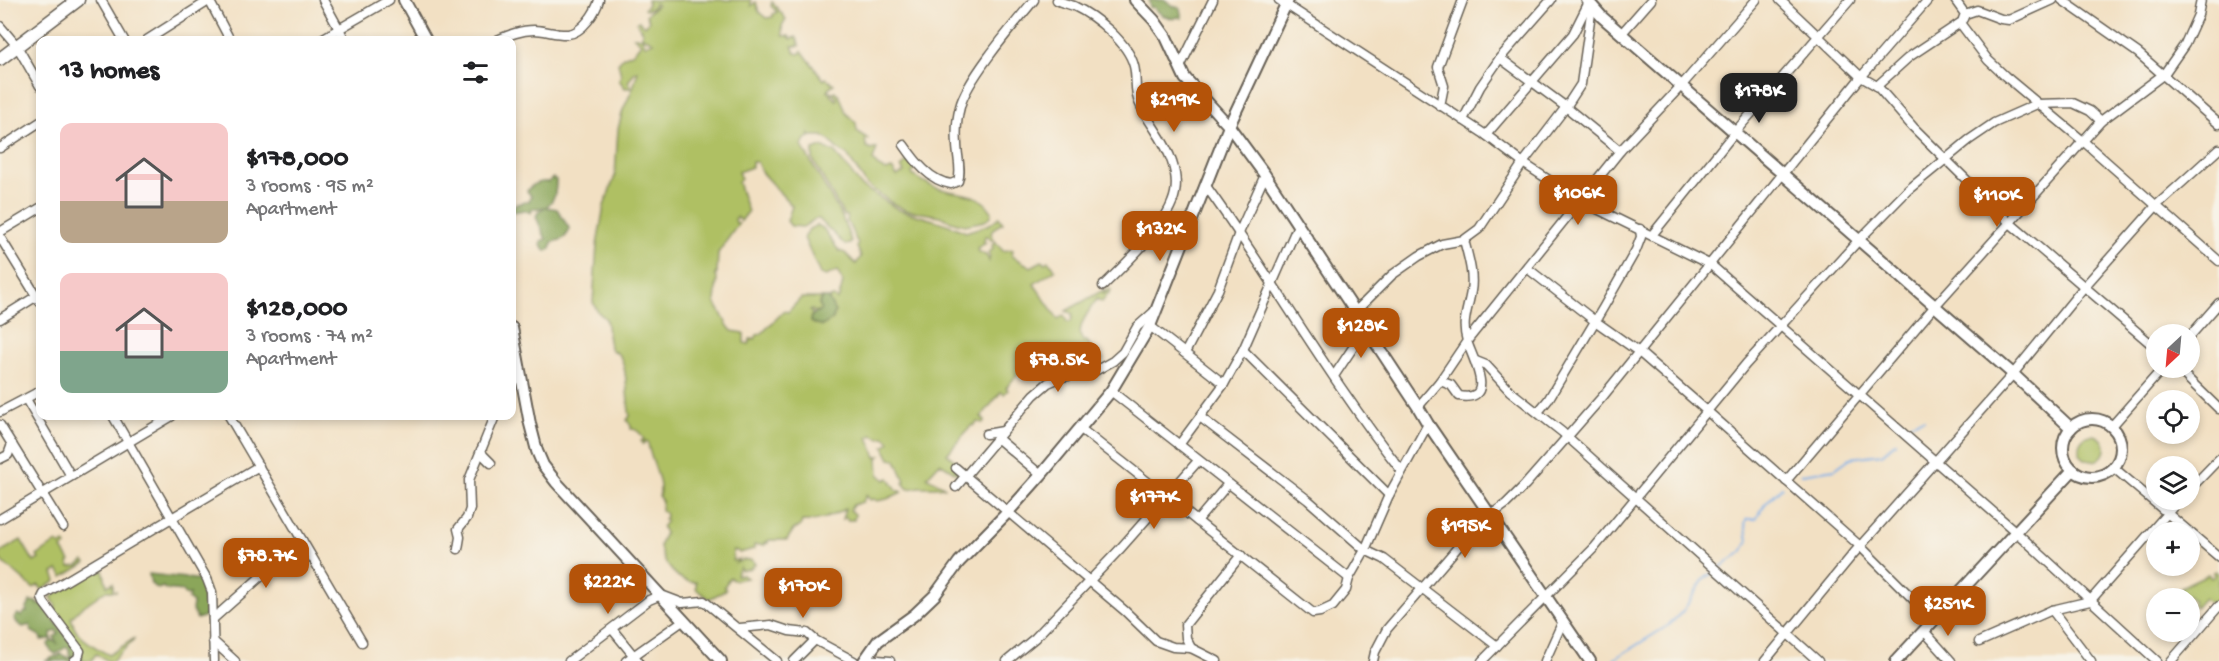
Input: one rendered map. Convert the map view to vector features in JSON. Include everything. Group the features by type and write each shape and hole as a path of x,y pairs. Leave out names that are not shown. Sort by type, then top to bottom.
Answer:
{"main road":[{"path":"0,59 78,0"}],"street":[{"path":"102,0 121,36"},
{"path":"153,36 209,0 228,36"},
{"path":"323,0 343,36"},
{"path":"328,36 389,0"},
{"path":"404,0 424,36"},
{"path":"508,36 535,30 573,33 591,18 599,0"},
{"path":"903,145 934,178 951,184 958,181 960,172 957,143 959,108 962,99 988,59 1034,0"},
{"path":"1057,0 1099,21 1129,51 1134,66 1137,98 1164,142 1176,178 1176,192 1170,209 1132,258 1103,286"},
{"path":"1135,0 1160,29 1195,90 1229,126 1265,175 1428,424 1590,661"},
{"path":"1180,67 1213,0"},
{"path":"1440,106 1444,86 1438,67 1463,0"},
{"path":"1463,120 1480,87 1500,58 1551,0"},
{"path":"1622,33 1651,0"},
{"path":"1418,407 1440,381 1467,341 1620,151 1682,85 1756,0"},
{"path":"1780,0 1861,77 1877,86 1913,127 2010,223 2146,340"},
{"path":"1538,412 1548,400 1639,244 1651,235 1735,132 1850,0"},
{"path":"1373,661 1387,629 1477,525 1506,504 1567,437 1711,265 1861,77 1928,0"},
{"path":"1955,0 1965,14"},
{"path":"1877,86 1909,57 1960,23 1965,14 1977,10 2009,20 2053,0"},
{"path":"2062,0 2138,53 2219,124"},
{"path":"1786,481 1934,307 2101,121 2164,74 2185,44 2198,15 2201,0"},
{"path":"861,660 878,641 914,615 935,595 958,562 1008,512 1111,391 1150,326 1229,126 1284,1 1581,201 1711,265 2016,532 2157,661"},
{"path":"1589,2 1858,241 2013,374 2071,428"},
{"path":"1486,135 1572,34 1589,2"},
{"path":"1356,311 1392,275 1419,256 1442,244 1464,240 1479,229 1523,163 1581,84 1589,2"},
{"path":"1960,23 1988,60 2219,261"},
{"path":"0,26 17,46 36,79"},
{"path":"1500,58 1620,151"},
{"path":"1482,661 1548,597 1595,547 1637,499 1707,411 1858,241 1908,190 1969,140 1994,123 2037,104 2073,103 2090,111 2101,121"},
{"path":"0,148 36,125"},
{"path":"1765,661 1860,546 2013,374 2084,287 2157,205 2219,149"},
{"path":"1185,353 1218,290 1239,233 1265,175"},
{"path":"1206,186 1273,282 1368,429 1401,470"},
{"path":"0,232 36,210"},
{"path":"1179,445 1224,384 1244,350 1298,225"},
{"path":"1639,244 1640,229"},
{"path":"0,237 36,292"},
{"path":"1440,381 1451,385 1459,396 1472,396 1477,392 1481,378 1476,361 1469,351 1464,330 1464,317 1472,289 1471,271 1464,240"},
{"path":"1527,268 1639,352 1860,546 1934,620"},
{"path":"0,319 36,299"},
{"path":"2200,325 2219,303"},
{"path":"956,487 1034,395 1048,383 1062,377 1095,371 1113,362 1123,352 1137,327 1157,309"},
{"path":"1150,326 1224,384"},
{"path":"1334,376 1366,328"},
{"path":"1244,350 1389,495"},
{"path":"516,354 530,424 543,465 556,482 721,661"},
{"path":"1476,361 1486,365 1510,391 1567,437 1818,661"},
{"path":"2112,426 2154,378"},
{"path":"2187,378 2219,409"},
{"path":"1111,391 1349,578"},
{"path":"0,412 36,393"},
{"path":"26,399 36,416"},
{"path":"1200,417 1308,500 1365,550 1384,559 1497,645"},
{"path":"2095,419 2112,426 2118,434 2121,451 2114,468 2098,477 2089,477 2073,470 2067,463 2063,445 2065,436 2071,428 2078,423 2095,419"},
{"path":"38,420 71,476"},
{"path":"115,420 207,579 212,592 214,661"},
{"path":"0,519 165,420"},
{"path":"232,420 362,642"},
{"path":"458,549 460,537 458,529 467,518 470,509 469,480 493,420"},
{"path":"1081,429 1313,613 1333,606 1346,590 1349,578 1365,550 1401,470 1428,424"},
{"path":"0,425 63,527"},
{"path":"986,434 1000,434 1041,475"},
{"path":"0,459 8,455 12,444"},
{"path":"482,450 483,456 490,464"},
{"path":"2200,479 2219,459"},
{"path":"1007,661 1035,638 1198,461"},
{"path":"74,661 81,651 44,603 42,598 44,594 259,466"},
{"path":"956,468 1089,580 1156,641 1173,647 1191,648 1217,661"},
{"path":"2114,468 2219,557"},
{"path":"1896,661 2073,470"},
{"path":"1197,521 1228,484"},
{"path":"1978,642 2052,610 2090,601 2167,512"},
{"path":"213,620 302,540"},
{"path":"1191,648 1186,638 1185,625 1241,555"},
{"path":"570,661 649,600 661,595 682,603 704,601 740,628 777,661"},
{"path":"2171,661 2219,606"},
{"path":"2052,610 2091,661"},
{"path":"612,629 633,659 684,620"},
{"path":"1545,661 1563,621"},
{"path":"740,628 771,624 789,631 807,633 815,640 861,660 890,661"},
{"path":"1924,631 1951,661"},
{"path":"794,661 815,640"},
{"path":"213,641 235,661"}],"green space":[{"path":"647,0 751,0 751,6 756,2 759,12 766,18 773,17 773,14 777,12 771,6 772,2 786,19 782,26 783,36 789,36 791,39 796,37 800,46 792,46 795,53 799,54 802,51 824,80 826,78 834,84 829,88 828,92 832,92 830,95 836,100 833,93 835,91 840,97 846,113 856,123 857,131 868,139 865,141 867,148 871,150 877,148 873,160 877,166 886,171 892,169 897,176 904,172 901,167 908,161 916,168 912,173 913,176 934,187 975,197 987,205 992,212 985,221 965,225 940,216 905,210 867,185 847,155 829,140 822,136 811,136 808,133 810,137 805,139 802,146 842,217 851,241 850,244 845,245 819,219 803,227 791,226 787,221 792,206 762,173 757,162 752,162 752,167 738,172 741,179 738,182 748,212 741,221 737,217 735,219 736,223 739,223 718,253 717,273 715,274 717,279 715,302 732,331 744,333 744,343 749,344 750,339 755,339 784,311 788,312 801,298 823,298 819,303 821,310 810,311 812,313 811,322 814,324 822,326 833,319 835,312 828,298 834,297 837,300 839,298 843,282 837,271 826,276 820,274 804,238 809,229 817,225 823,228 839,251 845,253 856,264 861,257 847,216 844,216 813,160 813,150 821,147 834,152 860,185 899,210 966,232 990,224 999,217 1003,223 994,228 991,233 994,239 991,240 985,236 984,242 986,243 977,248 978,251 987,256 989,261 988,253 993,249 992,245 995,241 1003,251 1013,249 1012,256 1031,267 1042,261 1045,263 1048,261 1055,270 1034,284 1058,319 1064,315 1067,322 1071,322 1073,314 1066,311 1105,289 1103,295 1109,289 1111,290 1102,302 1097,299 1080,331 1083,341 1087,341 1095,353 1103,359 1100,363 1092,370 1078,373 1070,367 1058,351 1046,353 1039,348 1006,388 1008,390 1004,394 1001,392 981,417 985,420 983,423 977,422 974,426 972,425 947,454 958,463 956,468 961,472 958,474 940,463 927,477 945,487 908,489 903,483 905,481 896,460 890,459 884,447 890,442 885,437 879,438 872,435 868,437 876,457 880,456 878,458 879,475 885,480 889,478 897,490 902,492 877,501 870,500 866,495 863,502 853,505 850,510 855,514 854,520 847,520 846,517 842,519 845,509 819,520 802,521 800,527 794,529 787,540 768,540 768,543 764,542 765,545 754,545 754,549 739,553 733,551 733,561 739,559 736,563 752,560 755,564 749,569 741,570 740,567 736,575 743,575 747,578 733,580 730,577 724,587 726,590 709,599 696,589 696,582 689,582 677,576 661,553 660,545 665,533 662,527 667,521 664,519 665,512 661,511 660,483 648,442 643,444 642,436 631,429 627,420 630,416 624,365 618,354 610,348 606,319 598,312 593,302 597,245 604,206 615,176 618,129 638,71 628,82 632,88 625,88 619,80 621,75 618,63 623,57 634,52 641,43 634,37 642,37 645,45 653,42 642,36 637,22 645,26 649,20 646,15 657,5 655,3 652,8 644,9 648,4"},
{"path":"1149,0 1165,0 1180,8 1182,18 1174,19 1162,15 1153,7 1150,8"},
{"path":"553,178 556,180 553,199 546,207 557,209 569,228 565,237 552,242 551,249 546,251 541,241 546,239 536,217 538,212 545,207 532,209 531,213 524,210 516,211 516,204 529,201 531,196 527,191 531,186 548,182"},
{"path":"823,298 828,298 835,312 832,320 822,326 811,322 811,316 821,310 819,303"},
{"path":"2092,435 2101,439 2105,448 2101,457 2092,461 2083,457 2079,448 2083,439"},
{"path":"21,540 34,562 39,559 37,556 57,542 60,546 64,543 66,546 62,549 70,561 68,563 70,567 77,566 84,561 86,563 63,577 58,570 53,573 56,581 42,590 39,585 33,588 0,560 0,552"},
{"path":"97,569 99,572 103,570 107,586 113,583 113,591 105,591 71,618 80,635 109,655 135,638 113,661 108,661 96,654 91,661 84,661 53,611 56,606 51,597"},
{"path":"2213,572 2219,572 2219,599 2213,606 2204,598 2200,602 2200,588 2181,588 2208,574 2211,578 2215,576"},
{"path":"149,574 204,580 207,592 205,617 197,619 192,610 193,603 188,599 190,594 185,595 183,591 163,587 158,589 151,584"},
{"path":"30,601 37,602 38,605 42,603 84,661 45,661 58,657 60,654 72,657 69,654 69,648 66,647 56,654 50,650 48,644 52,640 57,643 54,637 58,634 57,631 51,633 51,639 41,640 40,636 31,631 30,625 23,627 18,624 14,618 18,614 21,616 27,612 26,608"}],"waterway":[{"path":"1905,428 1911,423 1924,419"},
{"path":"1802,474 1835,469 1850,458 1882,454 1896,442"},
{"path":"1611,661 1669,625 1683,611 1704,579 1742,552 1748,541 1745,522 1747,519 1756,519 1765,504 1782,487"}]}
